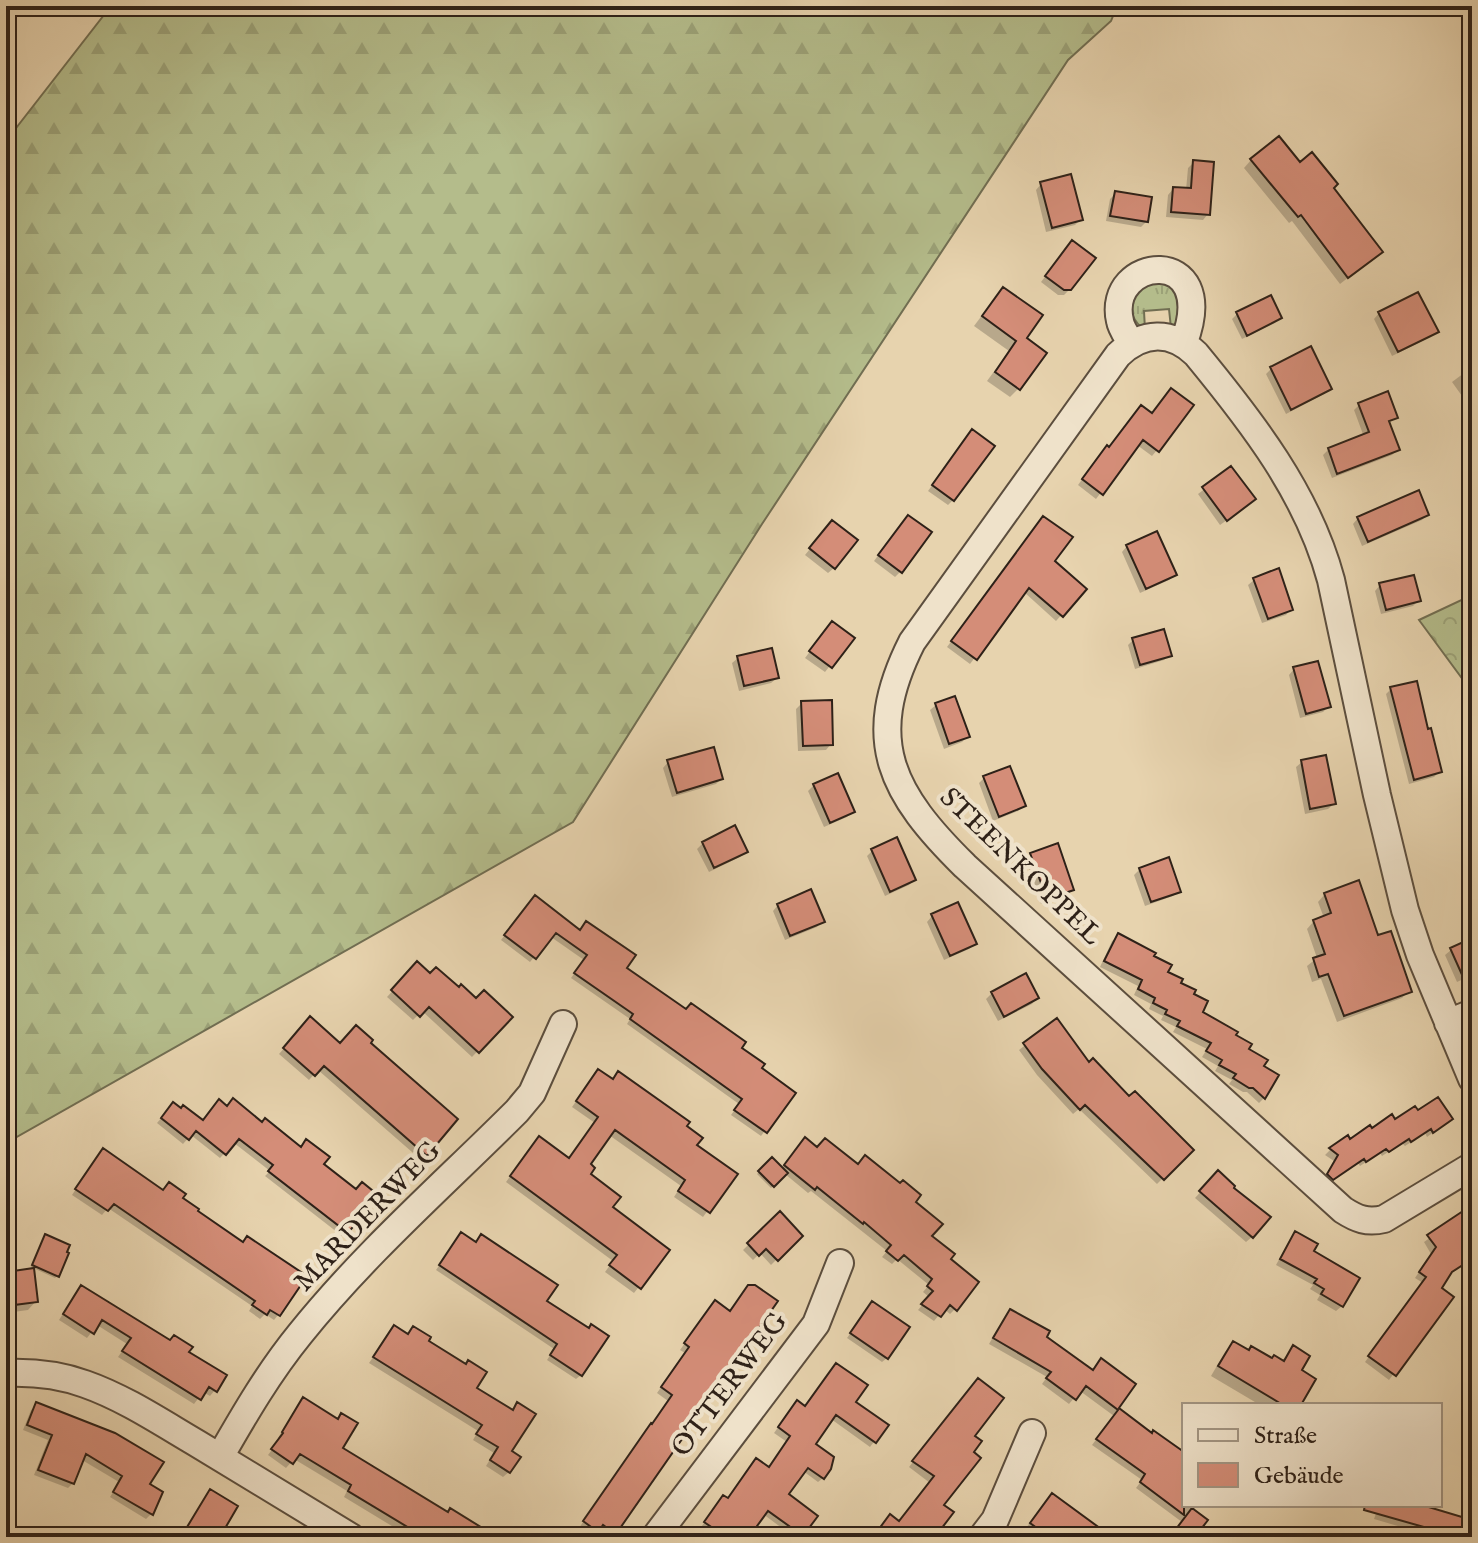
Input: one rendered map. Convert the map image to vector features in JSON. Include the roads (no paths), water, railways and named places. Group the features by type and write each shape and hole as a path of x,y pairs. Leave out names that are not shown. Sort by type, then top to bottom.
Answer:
{"street":[{"path":"1184,342 1190,324 1192,299 1186,284 1172,272 1154,269 1137,274 1118,304 1120,323 1131,343 1148,338 1169,338 1184,342 1196,354 1284,472 1327,563 1405,910 1420,955 1460,1018 1472,1079"},
{"name":"STEENKOPPEL","path":"1131,343 1118,355 912,642 895,679 888,716 890,757 900,786 928,828 965,866 1343,1210 1363,1220 1384,1219 1472,1166"},
{"name":"MARDERWEG","path":"220,1457 254,1398 301,1332 360,1265 532,1093 563,1024"},
{"name":"OTTERWEG","path":"655,1537 816,1324 840,1263"},
{"path":"6,1373 57,1376 84,1383 115,1397 351,1537"},
{"path":"982,1537 995,1520 1032,1433"}]}
